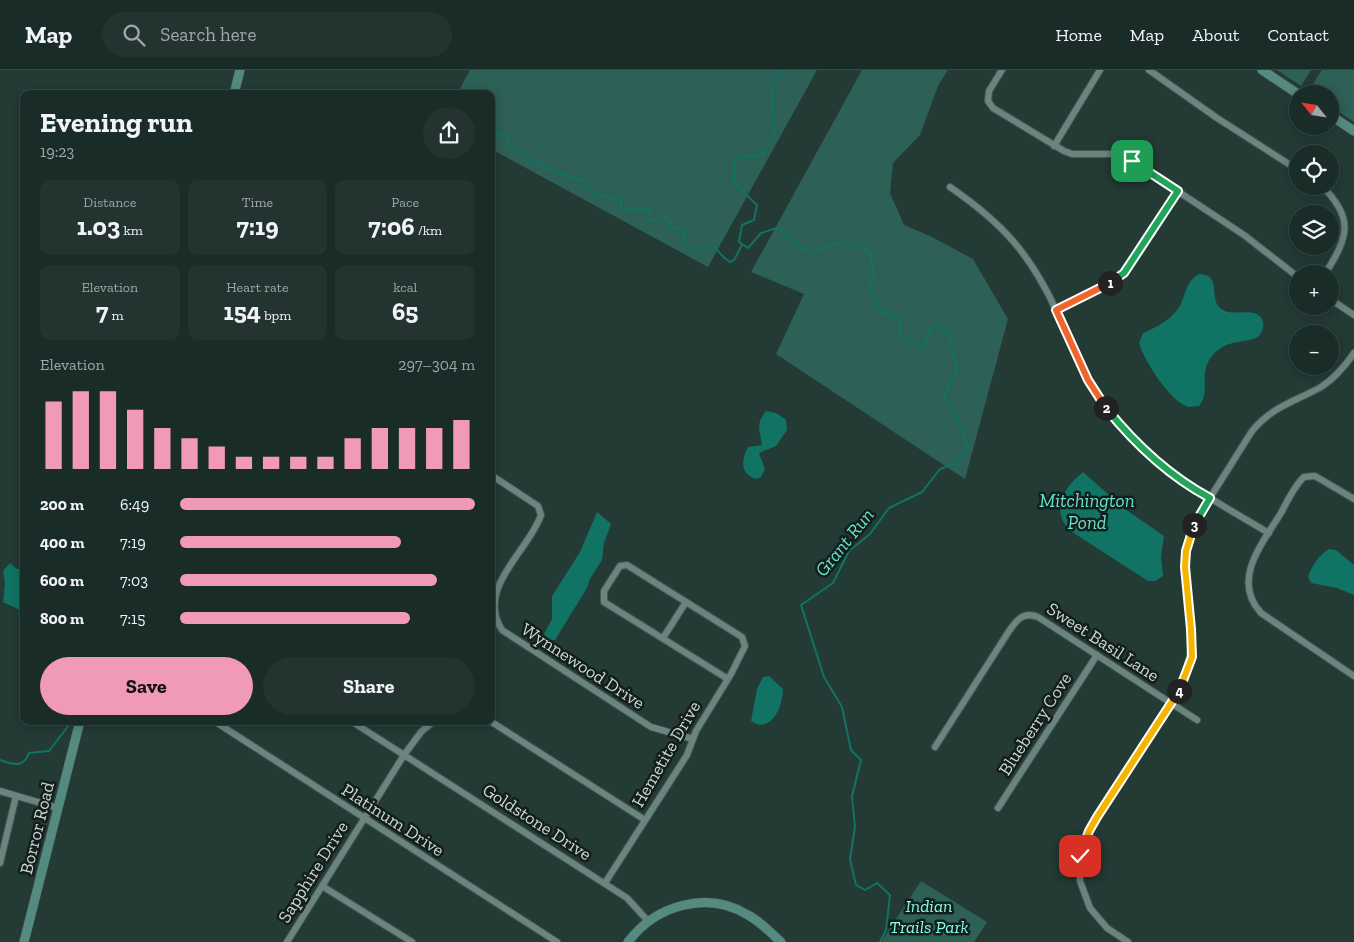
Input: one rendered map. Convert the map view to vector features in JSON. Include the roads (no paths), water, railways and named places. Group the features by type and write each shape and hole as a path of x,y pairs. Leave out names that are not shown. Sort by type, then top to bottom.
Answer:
{"street":[{"path":"235,90 240,70"},
{"path":"1002,70 989,91 988,101 994,108 1054,146 1072,154 1100,152 1122,156 1244,235 1289,270"},
{"path":"1054,146 1100,70"},
{"path":"1149,70 1210,113 1289,164"},
{"path":"1262,70 1289,88"},
{"path":"1339,121 1354,131"},
{"path":"950,187 1000,225 1032,264 1056,310 1088,380 1120,425 1162,466 1210,498 1269,533"},
{"path":"1056,310 1095,292 1124,273 1178,191"},
{"path":"1331,265 1344,243 1349,227 1345,207 1334,195"},
{"path":"1339,305 1354,315"},
{"path":"1128,942 1107,928 1090,908 1080,881 1080,856 1086,837 1097,817 1184,681 1192,657 1186,551 1193,525 1252,431 1262,419 1282,404 1320,387 1333,378 1354,353"},
{"path":"1354,500 1315,476 1308,476 1301,480 1249,570 1248,589 1256,607 1268,619 1354,676"},
{"name":"Wynnewood Drive","path":"495,478 538,506 542,515 495,594"},
{"path":"663,638 686,602 627,564 620,566 602,596 604,602 728,679"},
{"name":"Hemetite Drive","path":"605,883 687,756 698,727 744,650 745,642 742,637 686,602"},
{"name":"Sweet Basil Lane","path":"936,747 1018,618 1032,614 1197,720"},
{"name":"Wynnewood Drive","path":"495,618 507,635 651,727 693,739"},
{"name":"Blueberry Cove","path":"998,808 1097,655"},
{"path":"495,724 645,820"},
{"name":"Borror Road","path":"24,942 79,725"},
{"name":"Platinum Drive","path":"220,725 363,819 557,942"},
{"name":"Goldstone Drive","path":"357,725 605,883 627,898 648,921"},
{"name":"Sapphire Drive","path":"286,942 404,756 421,732 429,725"},
{"path":"0,791 58,808"},
{"path":"0,863 16,796"},
{"path":"322,886 412,942"},
{"path":"628,942 648,921 681,905 714,903 748,914 781,942"}],"water":[{"path":"1199,274 1211,279 1216,302 1219,307 1230,312 1257,314 1261,317 1263,326 1262,332 1258,337 1223,347 1211,357 1205,372 1203,400 1199,406 1189,407 1174,398 1159,380 1146,360 1139,343 1143,333 1159,325 1174,314 1181,304 1189,284"},
{"path":"766,411 776,413 786,420 787,430 776,446 759,453 765,469 761,477 756,479 747,474 743,462 748,447 762,445 759,424"},
{"name":"Mitchington Pond","path":"1083,472 1125,509 1164,536 1161,557 1163,576 1155,581 1148,581 1069,530 1064,522 1060,507 1065,492"},
{"path":"597,512 611,524 604,543 602,560 555,640 548,640 544,634 552,619 552,596 580,552"},
{"path":"1329,549 1336,550 1354,565 1354,595 1337,588 1311,583 1308,577 1312,568 1319,557"},
{"path":"10,563 17,569 20,569 20,610 3,602 5,583 3,571"},
{"path":"769,676 783,689 781,703 770,722 758,724 751,721 757,689 763,677"}],"waterway":[{"name":"Grant Run","path":"783,70 772,89 774,135 763,155 735,157 734,183 757,205 754,220 742,225 739,242 748,248 761,233 777,228 802,248 815,252 842,243 855,245 870,252 874,276 870,289 881,312 901,320 899,331 906,340 920,346 926,343 930,328 940,326 949,336 957,370 944,396 957,419 968,449 955,464 940,469 922,492 889,508 870,534 849,551 833,583 801,605 824,677 842,707 851,750 861,760 852,796 855,827 850,859 856,885 865,890 877,883 890,895 886,930 880,942"},
{"path":"495,132 508,138 510,145 525,153 531,161 542,162 545,168 586,182 590,190 597,194 614,199 617,196 621,199 621,208 628,211 646,208 651,211 647,218 649,221 666,218 671,222 669,226 671,228 678,228 684,231 686,245 698,252 711,244 730,262 734,260 742,245"},
{"path":"0,760 18,764 24,761 29,753 49,751 69,725"}],"park label":[{"name":"Indian Trails Park","path":"929,916"}]}
